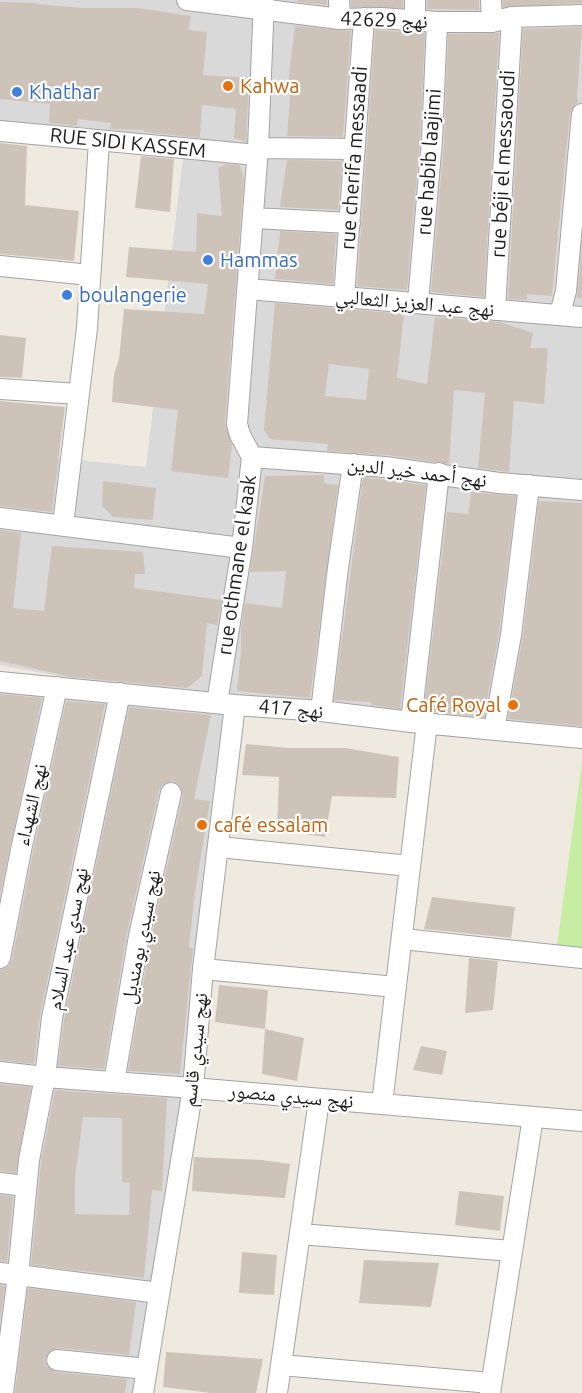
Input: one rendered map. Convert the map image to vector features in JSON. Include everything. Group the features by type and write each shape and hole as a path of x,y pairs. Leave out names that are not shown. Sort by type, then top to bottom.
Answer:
{"street":[{"name":"نهج 42629","path":"187,0 339,9 364,18 437,22 492,22 512,17 575,10"},
{"path":"415,0 415,20"},
{"path":"491,0 492,22"},
{"name":"rue othmane el kaak","path":"226,704 252,457 240,435 237,424 253,218 264,4"},
{"name":"rue béji el messaoudi","path":"495,310 512,17"},
{"name":"rue cherifa messaadi","path":"344,297 364,18"},
{"name":"rue habib laajimi","path":"418,302 431,150 437,22"},
{"path":"560,314 566,291 582,114"},
{"name":"RUE SIDI KASSEM","path":"0,131 99,141 257,152 355,148"},
{"path":"63,525 79,394 99,141"},
{"path":"253,218 350,223"},
{"path":"0,266 90,275"},
{"name":"نهج عبد العزيز الثعالبي","path":"248,289 582,317"},
{"path":"0,389 79,394"},
{"name":"نهج أحمد خير الدين","path":"252,457 353,464 582,490"},
{"path":"321,711 353,464"},
{"path":"382,1104 410,866 439,473"},
{"path":"494,730 511,635 529,485"},
{"path":"0,518 242,548"},
{"name":"نهج 417","path":"0,682 321,711 582,738"},
{"name":"نهج الشهداء","path":"0,958 57,687"},
{"name":"نهج سدي عبد السلام","path":"3,1393 9,1274 45,1077 52,1018 120,693"},
{"name":"نهج سيدي قاسم","path":"143,1393 193,1088 203,969 219,847 226,704"},
{"name":"نهج سيدي بومنديل","path":"114,1082 139,936 171,793"},
{"path":"219,847 410,866"},
{"path":"403,939 582,958"},
{"path":"203,969 396,987"},
{"name":"نهج سيدي منصور","path":"0,1072 582,1121"},
{"path":"277,1393 319,1100"},
{"path":"281,1365 490,1388 533,1117"},
{"path":"0,1183 25,1186"},
{"path":"300,1234 512,1251"},
{"path":"9,1274 159,1293"},
{"path":"57,1360 147,1369"}],"shaded area":[{"path":"0,0 582,0 582,744 230,708 183,1110 140,1393 0,1393 0,685 207,704 0,665 0,452 146,467 183,158 0,138"}],"green space":[{"path":"582,762 582,955 556,953"}],"building":[{"path":"298,0 327,0 327,5 298,2"},
{"path":"351,0 403,0 403,8 351,7"},
{"path":"427,0 479,0 479,10 427,9"},
{"path":"503,0 582,0 582,3 503,7"},
{"path":"0,2 83,8 138,8 191,16 188,30 207,32 203,75 249,78 246,142 234,138 236,109 202,105 200,138 144,132 144,130 110,129 111,123 78,119 77,126 49,123 50,104 0,99"},
{"path":"295,26 351,31 343,137 287,136 291,84 288,84"},
{"path":"582,27 578,103 570,113 552,296 527,294 527,300 508,299 523,29"},
{"path":"375,30 425,33 420,139 407,290 357,286"},
{"path":"499,33 484,297 431,292 444,141 448,34"},
{"path":"0,143 27,146 25,205 79,211 74,261 0,254"},
{"path":"141,156 174,159 170,212 135,208"},
{"path":"287,160 342,161 338,210 280,207"},
{"path":"226,164 240,165 244,179 225,423 232,445 228,478 171,471 178,410 112,402 124,309 204,314 208,284 126,277 129,247 196,252 197,213 222,216 218,168"},
{"path":"280,231 336,234 333,284 275,279"},
{"path":"582,247 582,298 577,298"},
{"path":"275,303 404,314 397,378 427,384 435,317 500,322 533,333 530,348 548,348 544,404 514,401 509,472 478,468 485,393 454,390 449,464 387,455 327,451 328,444 270,439 264,430","holes":["329,364 369,369 366,400 325,396"]},
{"path":"0,335 26,338 22,378 0,377"},
{"path":"0,401 65,407 52,512 0,506"},
{"path":"324,475 324,483 338,485 310,698 237,691 245,603 282,608 286,571 250,572 265,476"},
{"path":"363,477 426,485 400,709 371,705 371,702 334,700"},
{"path":"103,481 156,488 153,520 113,517 102,506"},
{"path":"471,492 516,496 499,633 484,717 424,711 447,512 468,514"},
{"path":"539,501 582,503 582,726 508,719 523,636"},
{"path":"0,530 21,533 13,608 44,611 52,546 143,552 145,574 135,574 134,588 222,600 217,625 207,623 202,676 187,688 71,677 0,661"},
{"path":"0,694 42,698 0,895"},
{"path":"66,701 105,704 40,1016 34,1064 0,1060 0,970 9,966 12,960"},
{"path":"129,707 211,715 194,799 210,801 195,892 189,947 193,948 180,1074 128,1071 151,938 183,796 180,785 173,781 163,784 159,790 127,933 104,1069 58,1066 64,1020"},
{"path":"246,744 289,748 345,748 399,757 396,798 332,796 325,837 277,830 279,777 242,775"},
{"path":"432,897 515,907 511,938 424,929"},
{"path":"469,958 498,961 493,1010 465,1013"},
{"path":"219,985 268,990 265,1029 215,1022"},
{"path":"265,1029 304,1038 297,1081 262,1074"},
{"path":"421,1046 447,1051 442,1075 413,1070"},
{"path":"0,1084 31,1087 16,1173 0,1171"},
{"path":"55,1090 167,1098 162,1191 152,1190 144,1278 31,1265 41,1162","holes":["83,1117 122,1118 122,1182 130,1183 129,1215 75,1214 75,1178"]},
{"path":"194,1157 262,1160 290,1164 285,1198 192,1191"},
{"path":"459,1191 504,1196 500,1231 455,1225"},
{"path":"0,1195 13,1197 7,1262 0,1261"},
{"path":"242,1252 277,1255 274,1295 239,1293"},
{"path":"364,1260 439,1263 431,1307 359,1303"},
{"path":"0,1285 5,1286 0,1321"},
{"path":"28,1288 136,1302 129,1355 58,1348 48,1353 45,1358 46,1365 55,1372 127,1379 125,1393 15,1393"},
{"path":"166,1352 263,1359 256,1393 211,1393 163,1387"}],"place":[{"name":"Kahwa","path":"228,86"},
{"name":"Khathar","path":"17,92"},
{"name":"Hammas","path":"208,260"},
{"name":"boulangerie","path":"67,295"},
{"name":"Café Royal","path":"513,705"},
{"name":"café essalam","path":"202,825"}]}
